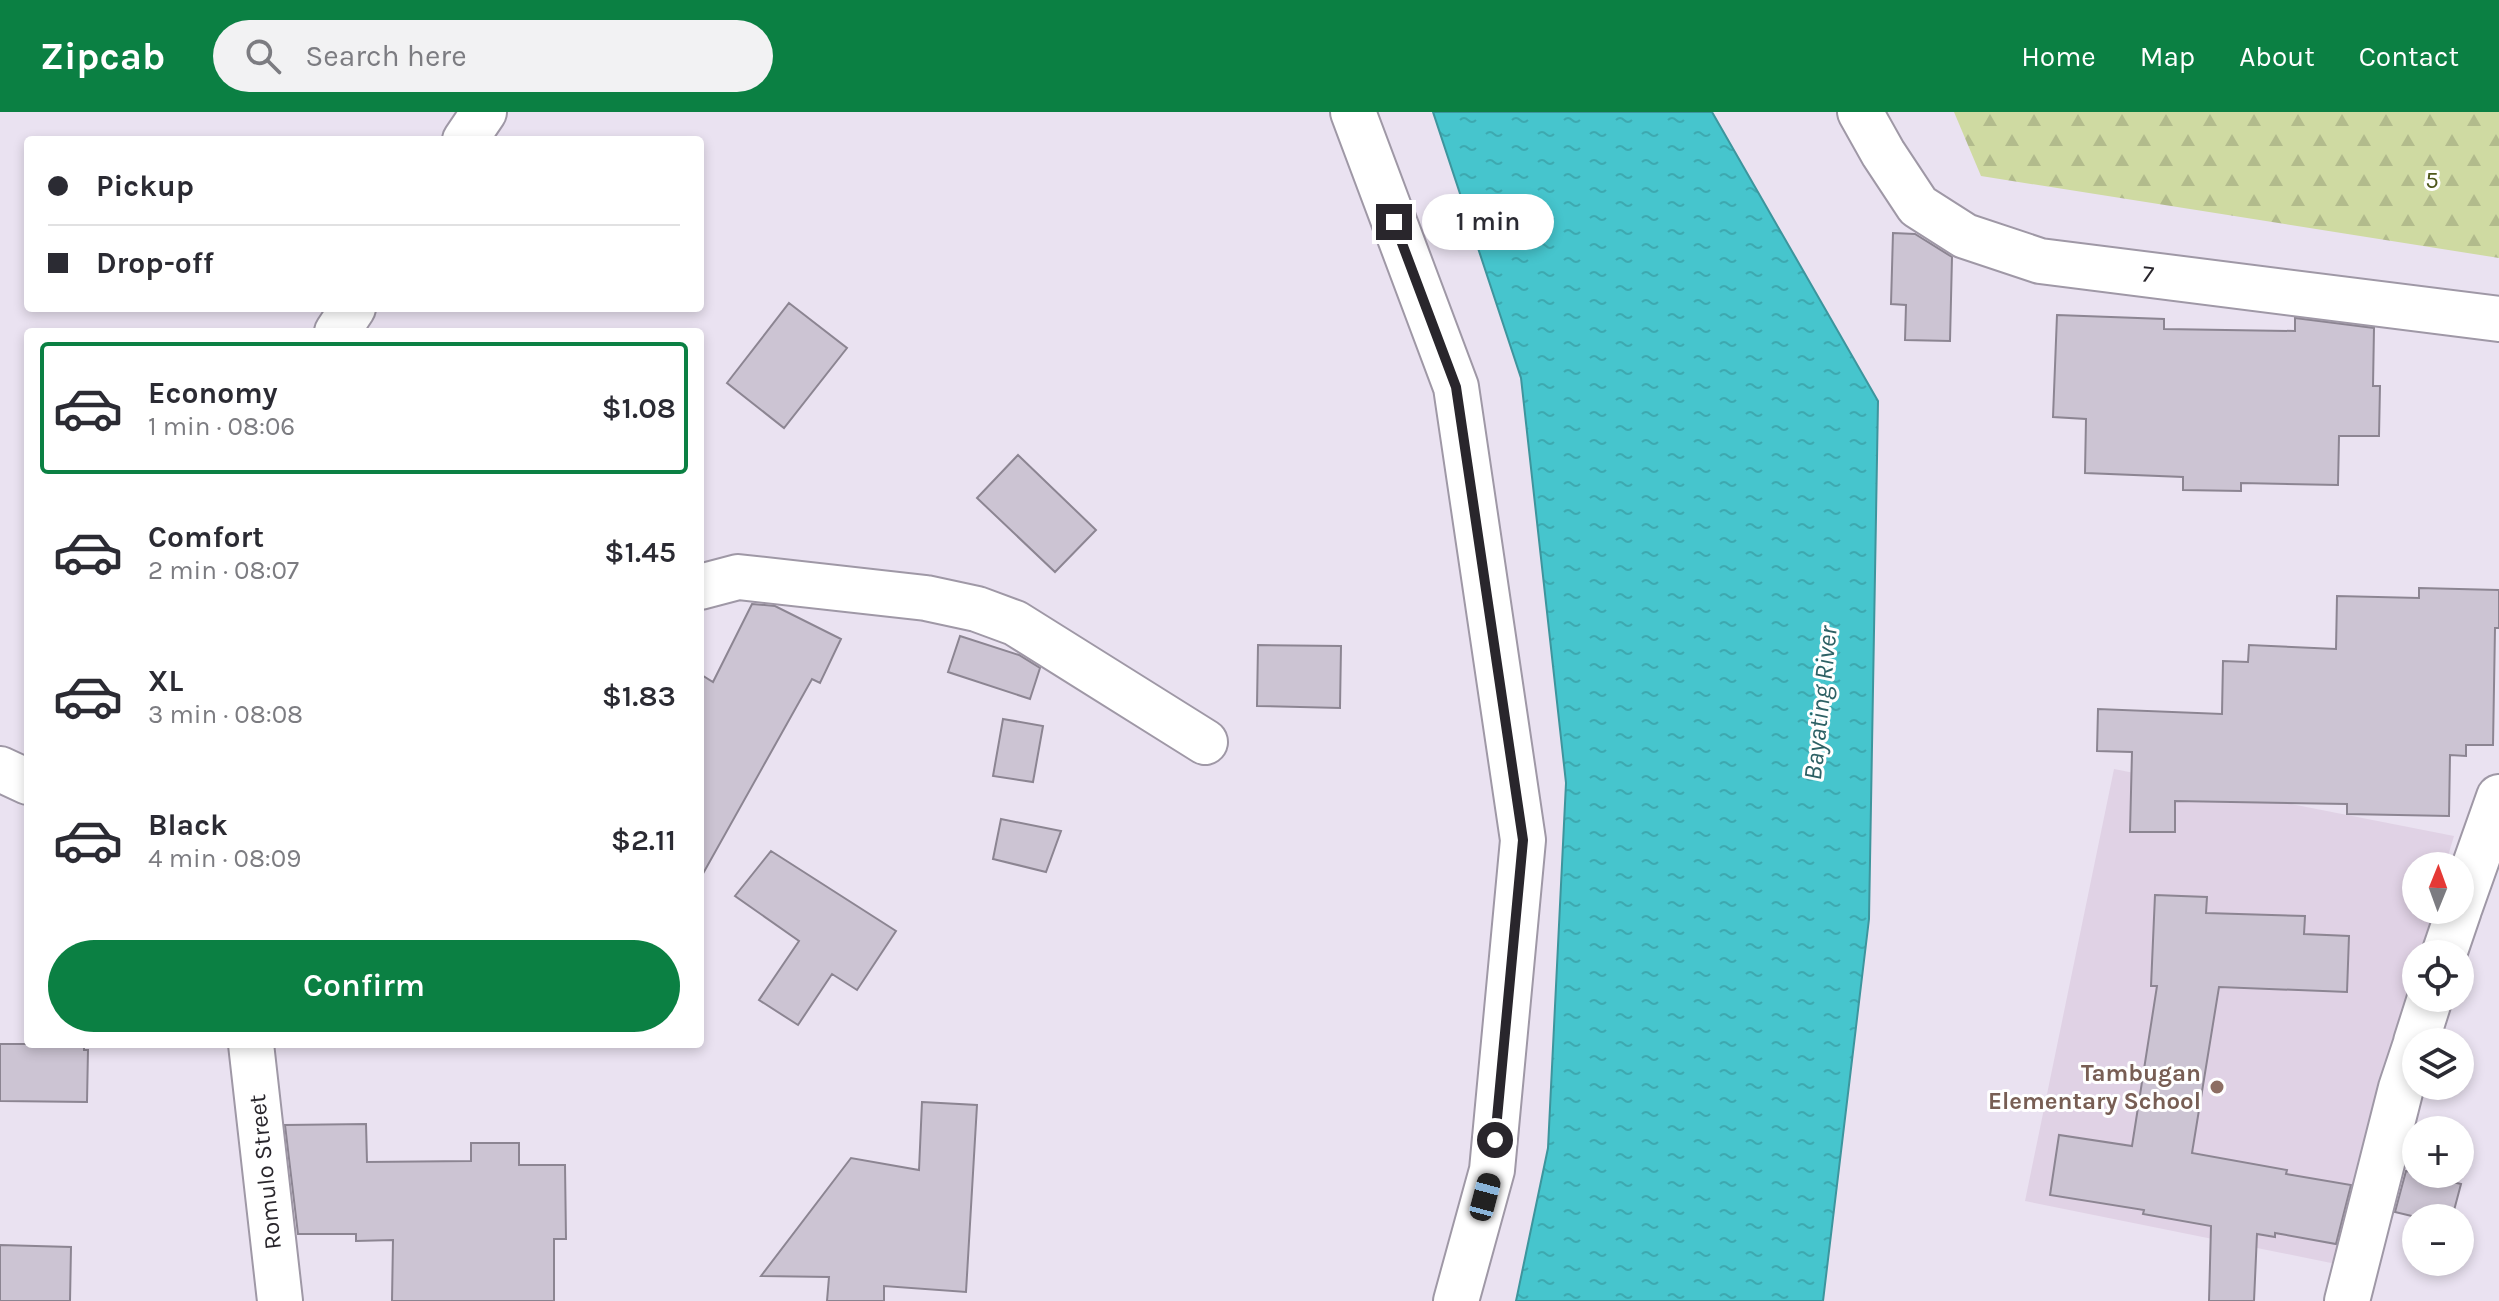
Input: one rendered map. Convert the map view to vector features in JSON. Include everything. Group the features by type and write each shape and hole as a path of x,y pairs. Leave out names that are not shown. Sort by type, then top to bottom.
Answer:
{"street":[{"path":"468,136 484,112"},
{"path":"1353,112 1456,387 1523,840 1492,1170 1456,1301"},
{"name":"7","path":"1860,112 1918,206 1965,236 2040,261 2499,319"},
{"path":"704,586 738,577 926,598 977,609 1015,623 1205,742"},
{"path":"0,769 24,780"},
{"path":"2474,869 2499,797"},
{"name":"Romulo Street","path":"251,1048 280,1301"},
{"path":"2347,1301 2402,1085"}],"shaded area":[{"name":"Tambugan Elementary School","path":"2114,769 2454,836 2449,852 2402,852 2402,924 2429,924 2425,940 2402,940 2402,1012 2405,1012 2336,1264 2025,1201"}],"green space":[{"name":"5","path":"1954,112 2499,112 2499,258 1981,176"}],"water":[{"name":"Bayating River","path":"1433,112 1712,112 1878,401 1869,919 1823,1301 1516,1301 1548,1148 1566,783 1521,378"}],"building":[{"path":"1893,233 1915,234 1952,257 1950,341 1905,340 1906,305 1891,304"},
{"path":"789,303 847,348 784,428 727,383"},
{"path":"2057,315 2164,319 2164,329 2295,331 2295,318 2374,328 2373,386 2380,386 2379,436 2339,436 2338,485 2241,483 2241,491 2183,490 2183,477 2085,473 2086,419 2053,417"},
{"path":"1018,455 1096,530 1055,572 977,498"},
{"path":"2419,588 2499,590 2499,628 2495,628 2493,745 2466,745 2466,756 2450,755 2449,816 2347,814 2347,804 2175,801 2175,832 2130,832 2132,752 2097,751 2098,709 2222,714 2223,661 2248,662 2249,645 2336,649 2337,596 2419,598"},
{"path":"752,604 775,606 841,639 820,683 812,679 704,872 704,676 713,682"},
{"path":"960,636 1019,655 1040,668 1030,699 948,672"},
{"path":"1258,645 1341,646 1340,708 1257,706"},
{"path":"1003,719 1043,726 1033,782 993,776"},
{"path":"1001,819 1061,831 1046,872 993,859"},
{"path":"771,851 896,931 857,990 832,974 798,1025 759,1000 799,941 735,896"},
{"path":"2155,895 2207,897 2206,913 2305,916 2304,934 2349,936 2347,992 2219,987 2192,1153 2351,1185 2336,1244 2275,1233 2275,1237 2257,1234 2254,1301 2209,1301 2211,1226 2143,1214 2144,1210 2050,1195 2059,1135 2132,1146 2157,986 2151,986"},
{"path":"0,1044 88,1050 87,1102 0,1101"},
{"path":"922,1102 977,1105 966,1292 884,1286 884,1301 827,1301 829,1277 761,1276 851,1158 919,1170"},
{"path":"366,1124 367,1162 471,1161 471,1143 519,1143 519,1165 565,1165 566,1239 554,1239 554,1301 392,1301 393,1240 356,1241 356,1234 298,1234 285,1125"},
{"path":"2402,1186 2460,1188 2456,1204 2402,1204 2402,1214 2395,1212"},
{"path":"0,1245 71,1247 70,1301 0,1301"}],"place":[{"name":"Tambugan Elementary School","path":"2217,1087"}],"route":[{"path":"1394,222 1456,387 1523,840 1495,1140"}]}
